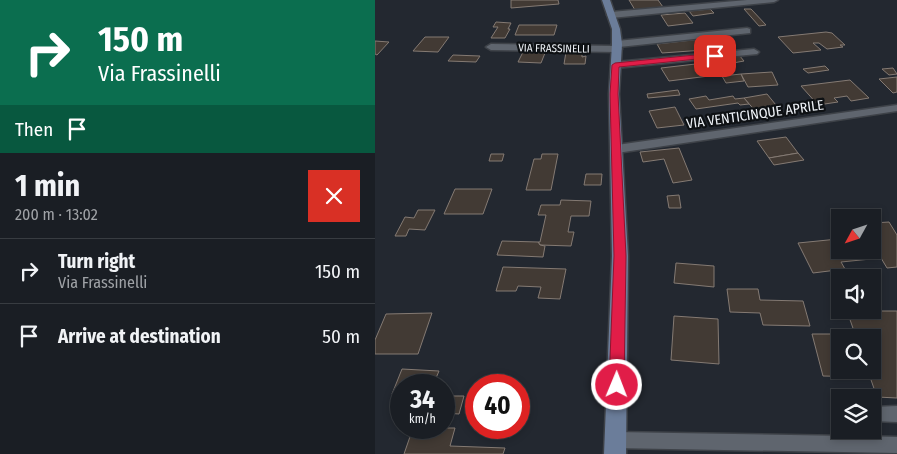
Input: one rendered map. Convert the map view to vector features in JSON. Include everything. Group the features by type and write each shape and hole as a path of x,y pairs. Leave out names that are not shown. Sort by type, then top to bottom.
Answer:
{"street":[{"path":"606,0 616,29 617,46 614,94 620,256 615,447"},
{"path":"611,15 774,0"},
{"name":"VIA FRASSINELLI","path":"491,47 617,46 747,30"},
{"path":"615,65 754,52"},
{"name":"VIA VENTICINQUE APRILE","path":"617,149 897,108"}],"lane":[{"path":"881,414 897,414"},
{"path":"615,447 831,438"},
{"path":"866,439 897,445"}],"building":[{"path":"511,0 558,0 559,4 511,8"},
{"path":"629,0 658,0 663,7 635,10"},
{"path":"710,9 714,13 693,16 689,11"},
{"path":"744,9 751,9 766,25 759,26"},
{"path":"685,13 693,23 668,26 661,15"},
{"path":"496,22 511,23 505,38 491,38 498,27 493,27"},
{"path":"519,25 557,25 554,35 515,35"},
{"path":"832,33 845,45 840,45 843,47 827,49 819,43 813,43 821,50 793,53 778,37"},
{"path":"425,37 449,37 438,52 413,51"},
{"path":"710,38 718,49 662,53 657,44"},
{"path":"375,41 389,42 377,55 375,54"},
{"path":"523,52 545,53 541,63 518,62"},
{"path":"566,52 582,52 582,57 586,56 585,64 564,64"},
{"path":"453,55 480,56 476,62 448,61"},
{"path":"739,55 744,61 733,63 727,56"},
{"path":"713,62 720,71 706,72 709,76 669,81 661,68"},
{"path":"825,66 829,70 808,73 803,69"},
{"path":"893,68 897,74 889,75 882,69"},
{"path":"772,72 778,85 748,87 741,74"},
{"path":"741,74 744,81 726,83 722,76"},
{"path":"897,77 897,92 893,93 879,79"},
{"path":"850,80 869,98 851,101 847,96 834,98 838,102 818,105 801,86"},
{"path":"678,90 680,95 648,98 647,94"},
{"path":"767,94 780,110 757,113 744,98"},
{"path":"706,96 709,100 733,96 735,99 744,98 749,104 740,105 738,103 696,109 689,99"},
{"path":"675,107 684,125 657,128 649,111"},
{"path":"786,137 798,153 769,158 757,141"},
{"path":"679,148 692,180 673,183 664,159 643,162 640,152"},
{"path":"798,153 804,160 774,165 769,158"},
{"path":"491,154 504,154 502,161 489,161"},
{"path":"542,154 558,154 551,190 526,190 534,159 541,159"},
{"path":"586,174 602,174 601,185 584,185"},
{"path":"455,189 492,189 483,214 444,214"},
{"path":"679,195 681,208 669,208 667,196"},
{"path":"561,200 591,201 589,216 571,216 568,232 574,232 571,246 540,245 538,242 540,242 546,215 538,215 541,205 560,205"},
{"path":"418,210 435,210 425,230 409,229 406,236 395,236 405,217 414,218"},
{"path":"881,222 889,222 897,235 897,267 887,268 881,258"},
{"path":"831,240 831,259 871,259 841,262 845,269 831,269 831,271 813,273 798,243"},
{"path":"502,241 538,242 540,245 545,246 543,257 497,255"},
{"path":"676,263 714,266 714,287 674,283"},
{"path":"503,267 566,269 560,299 538,298 541,287 518,286 516,291 496,291"},
{"path":"727,289 758,289 760,300 803,301 810,326 763,325 760,313 730,312"},
{"path":"881,311 897,311 897,398 881,397 881,389 874,389 871,379 881,379 881,329 853,329 850,319 881,319"},
{"path":"432,313 418,354 375,354 375,340 386,314"},
{"path":"674,316 718,319 719,364 671,360"},
{"path":"812,334 831,334 831,376 823,376"},
{"path":"402,369 439,371 438,374 400,374"},
{"path":"455,396 464,396 459,414 455,414"},
{"path":"409,439 452,439 450,446 505,448 503,454 404,454"}],"route":[{"path":"617,385 620,256 614,94 615,65 715,56"}]}
